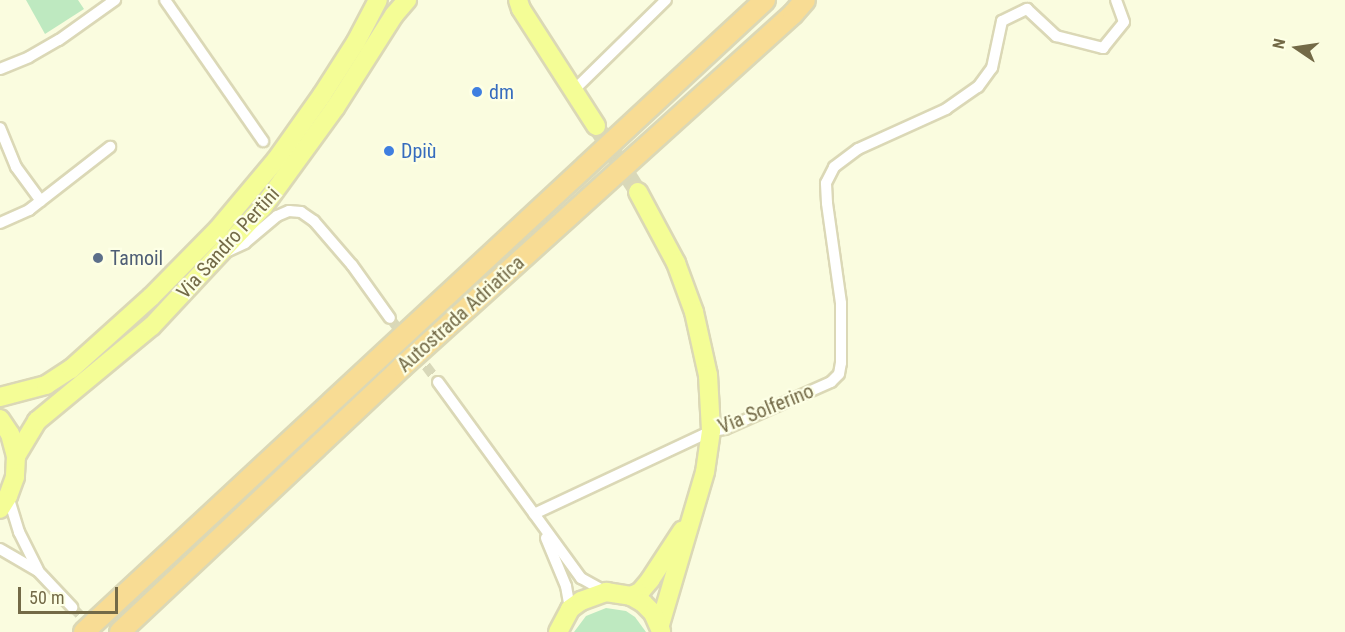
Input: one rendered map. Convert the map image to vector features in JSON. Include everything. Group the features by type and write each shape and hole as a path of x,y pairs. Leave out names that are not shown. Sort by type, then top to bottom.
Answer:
{"highway":[{"name":"Autostrada Adriatica","path":"84,632 765,0"},
{"name":"Autostrada Adriatica","path":"120,632 410,360 793,15 805,0"}],"main road":[{"name":"Via Sandro Pertini","path":"0,397 46,385 71,369 151,297 218,229 276,160 322,95 356,42 378,0"},
{"name":"Via Sandro Pertini","path":"16,456 37,421 152,326 220,255 288,175 394,15 407,0"},
{"path":"516,3 596,126"},
{"path":"638,192 676,263 694,312 708,375 711,431 705,472 661,628"},
{"name":"Via Sandro Pertini","path":"0,419 10,434 16,456 15,477 4,502"},
{"path":"631,596 640,592 650,580 693,514"},
{"path":"558,632 570,609 581,601 606,592 631,596 648,608 661,628"}],"street":[{"path":"0,69 29,57 60,40 115,0"},
{"path":"182,0 168,4 263,141"},
{"path":"573,91 666,0"},
{"name":"Via Solferino","path":"538,512 711,431 725,429 831,382 839,374 841,363 841,303 826,203 826,183 834,166 858,149 946,109 978,87 992,68 1002,21 1027,9 1056,36 1103,48 1124,21 1116,0"},
{"path":"0,128 15,167 41,201"},
{"path":"0,223 29,210 110,147"},
{"path":"220,255 245,243 277,216 289,211 301,212 314,221 352,265 390,318"},
{"path":"438,382 538,512 540,524 566,586 570,609"},
{"path":"4,502 38,571"},
{"path":"540,524 581,578 606,592"},
{"path":"0,549 38,571 72,607"}],"green space":[{"path":"26,0 78,0 84,9 45,34"},
{"path":"606,608 626,611 635,617 646,632 574,632 586,616"}],"tunnel":[{"path":"596,126 638,192"},
{"path":"390,318 438,382"},
{"path":"72,607 92,627"}],"place":[{"name":"dm","path":"477,92"},
{"name":"Dpiù","path":"389,151"},
{"name":"Tamoil","path":"98,258"}]}
